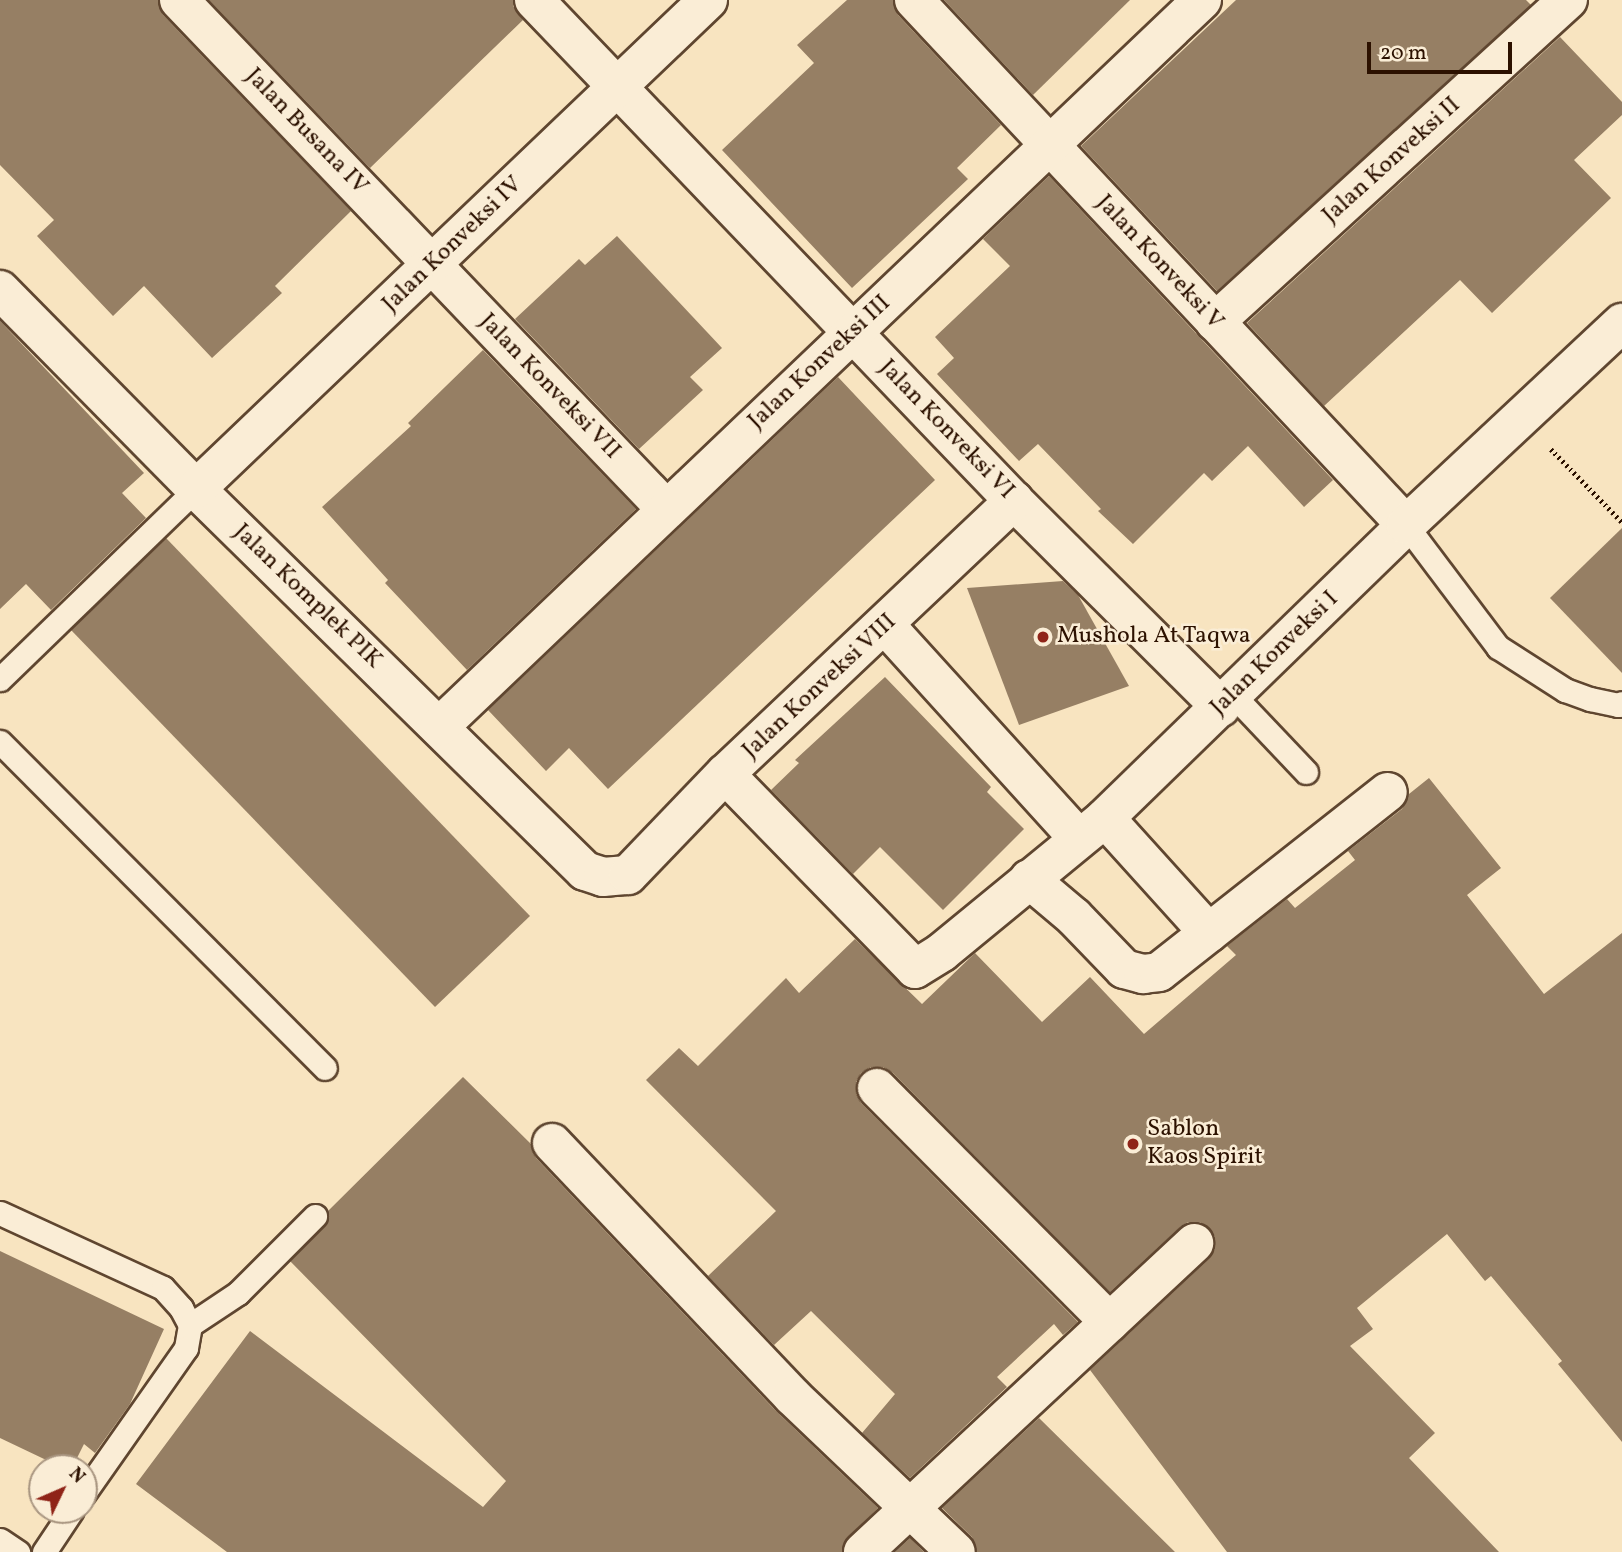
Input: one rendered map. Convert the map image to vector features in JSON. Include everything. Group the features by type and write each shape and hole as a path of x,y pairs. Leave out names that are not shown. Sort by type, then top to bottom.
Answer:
{"street":[{"name":"Jalan Busana IV","path":"179,0 433,264"},
{"name":"Jalan Konveksi VI","path":"534,0 1014,502 1227,701"},
{"name":"Jalan Konveksi IV","path":"196,489 708,0"},
{"name":"Jalan Konveksi V","path":"914,0 1406,525"},
{"name":"Jalan Konveksi III","path":"439,727 1202,0"},
{"name":"Jalan Konveksi II","path":"1215,322 1568,0"},
{"name":"Jalan Konveksi VII","path":"433,264 666,509"},
{"name":"Jalan Komplek PIK","path":"0,290 196,489 585,871 603,877 628,875"},
{"name":"Jalan Konveksi I","path":"725,774 915,969 942,952 1092,828 1227,701 1406,525 1622,323"},
{"name":"Jalan Konveksi VIII","path":"628,875 725,774 886,626 1014,502"},
{"path":"886,626 1092,828 1209,933"},
{"path":"1029,879 1074,917 1124,969 1159,972 1388,792"},
{"path":"877,1088 1109,1322"},
{"path":"552,1143 792,1396 956,1552"},
{"path":"863,1552 1194,1243"}],"lane":[{"path":"0,679 196,489"},
{"path":"1406,525 1498,647 1565,690 1590,699 1618,705 1622,703"},
{"path":"1227,701 1306,772"},
{"path":"0,742 325,1068"},
{"path":"0,1213 163,1288 181,1308 190,1325 186,1348 98,1473"},
{"path":"190,1325 238,1293 314,1216"},
{"path":"44,1552 63,1524"},
{"path":"0,1540 18,1552"}],"path":[{"path":"1521,418 1622,522"}],"building":[{"path":"0,0 158,0 163,15 351,211 275,286 282,293 212,358 144,286 113,316 37,236 54,220 0,165"},
{"path":"209,0 513,0 513,6 523,20 370,168"},
{"path":"847,0 893,0 898,15 1001,125 957,168 968,179 852,288 722,150 814,63 797,45"},
{"path":"944,0 1130,0 1033,95"},
{"path":"1236,0 1526,0 1531,5 1217,291 1081,146"},
{"path":"1560,37 1622,102 1622,115 1574,160 1611,198 1492,313 1460,280 1324,406 1247,323"},
{"path":"1049,176 1333,480 1304,507 1248,446 1212,481 1204,473 1133,544 1098,511 1101,509 1038,444 1019,461 937,374 954,358 935,337 1010,266 983,239"},
{"path":"617,236 722,348 690,377 703,390 639,449 515,319 579,259 585,265"},
{"path":"0,321 144,473 122,493 146,518 51,610 26,584 0,609"},
{"path":"483,350 636,509 467,670 385,583 388,580 322,507 411,426 408,423"},
{"path":"838,377 935,480 608,789 569,748 546,771 488,710"},
{"path":"1622,528 1622,673 1550,598"},
{"path":"166,538 530,916 435,1007 71,630"},
{"name":"Mushola At Taqwa","path":"1063,581 1078,595 1129,686 1019,725 967,588"},
{"path":"885,677 991,787 987,792 1024,829 943,910 880,847 853,874 771,790 799,763 795,760"},
{"path":"1429,778 1501,868 1467,895 1544,994 1622,933 1622,1442 1558,1364 1562,1361 1491,1276 1485,1281 1447,1234 1357,1308 1373,1329 1350,1346 1435,1433 1409,1458 1499,1552 1227,1552 1090,1370 1209,1259 1215,1249 1215,1237 1210,1229 1200,1222 1188,1222 1180,1227 1110,1292 893,1073 883,1067 871,1067 861,1073 856,1082 856,1093 861,1103 1078,1322 1063,1335 1054,1324 997,1377 1007,1387 910,1478 862,1433 895,1394 811,1311 774,1345 708,1276 776,1211 646,1080 679,1048 698,1066 786,978 799,993 855,939 922,1004 975,953 1042,1022 1090,977 1144,1034 1236,955 1227,946 1287,899 1295,908 1355,860 1348,851 1402,809 1409,794"},
{"path":"463,1077 531,1144 536,1158 776,1411 878,1508 848,1537 842,1552 227,1552 136,1484 250,1331 483,1507 506,1481 290,1261 325,1225 328,1211"},
{"path":"0,1251 164,1329 130,1404 95,1453 84,1444 79,1454 34,1454 0,1438"},
{"path":"1039,1418 1175,1552 977,1552 972,1537 942,1508"},
{"path":"910,1538 924,1552 895,1552"}],"place":[{"name":"Mushola At Taqwa","path":"1043,637"},
{"name":"Sablon Kaos Spirit","path":"1133,1144"}]}
